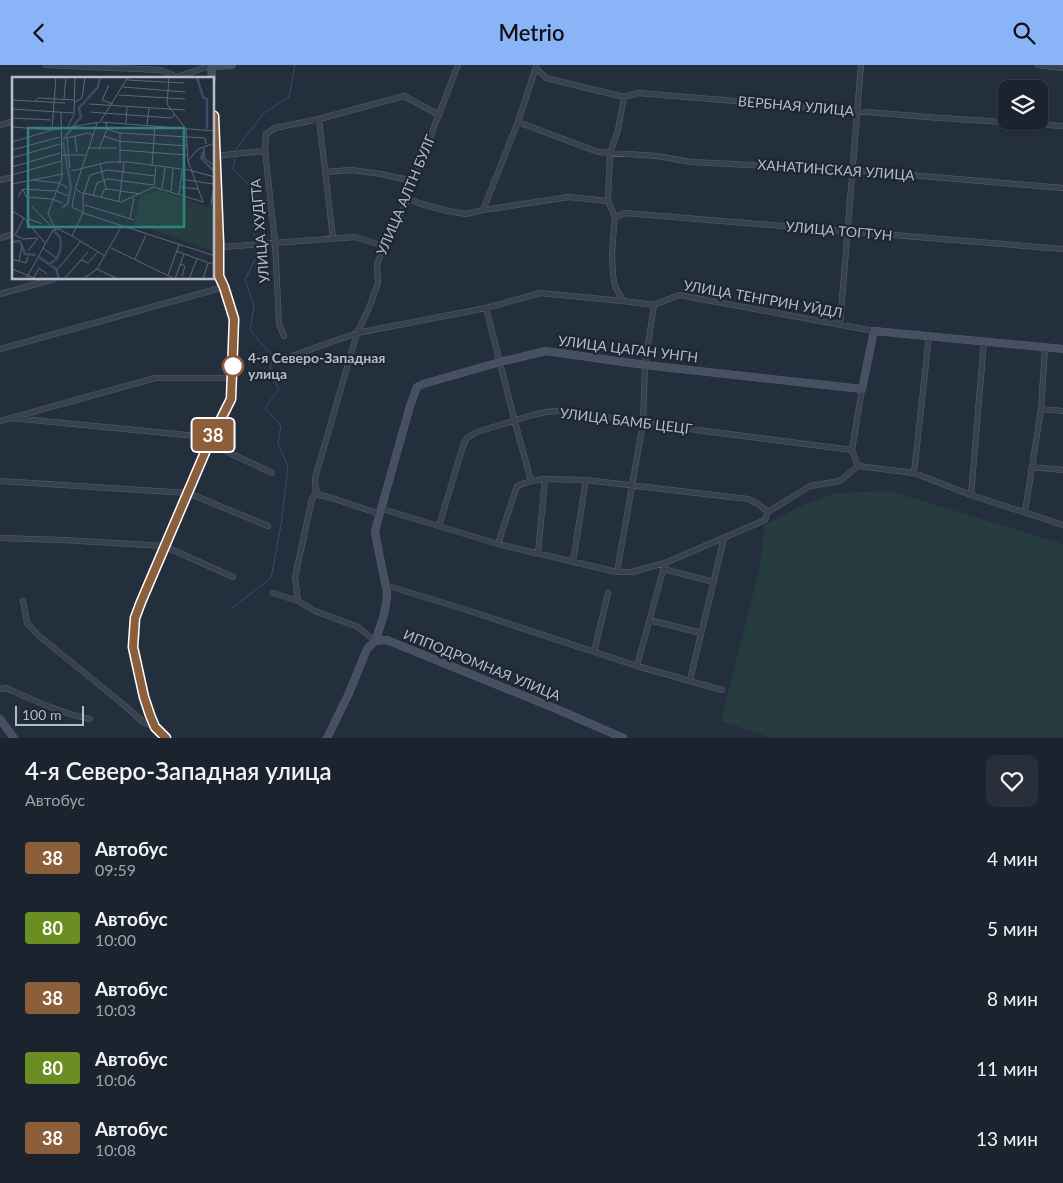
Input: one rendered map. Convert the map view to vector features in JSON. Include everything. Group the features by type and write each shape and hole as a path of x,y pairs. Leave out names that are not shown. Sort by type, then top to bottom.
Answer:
{"street":[{"path":"46,65 159,68 176,77 212,66 232,65"},
{"name":"УЛИЦА АЛТН БУЛГ","path":"298,601 295,577 312,499 316,491 315,478 357,333 378,283 377,265 384,246 408,199 413,181 458,65"},
{"path":"840,325 860,65"},
{"path":"1038,65 1063,67"},
{"path":"483,210 518,122 536,67"},
{"name":"ВЕРБНАЯ УЛИЦА","path":"536,67 546,78 624,97 639,93 927,117 1063,126"},
{"path":"333,238 319,119 404,96 439,115"},
{"path":"623,301 615,286 613,275 612,255 615,217 608,201 610,153 618,130 624,97"},
{"name":"УЛИЦА ХУДГТА","path":"284,336 278,324 275,243 266,134 275,128 319,119"},
{"name":"ХАНАТИНСКАЯ УЛИЦА","path":"518,122 598,152 692,162 852,170 1063,188"},
{"path":"155,727 144,697 133,647 135,618 209,443 231,399 234,319 219,276 219,248 216,233 215,157 266,151"},
{"path":"325,172 351,170 413,181"},
{"path":"408,199 420,204 466,214 569,197 608,201"},
{"name":"УЛИЦА ТОГТУН","path":"615,217 625,213 1063,249"},
{"path":"219,248 355,237 384,246"},
{"path":"0,293 50,280"},
{"path":"0,349 224,287"},
{"name":"УЛИЦА ТЕНГРИН УЙДЛ","path":"289,357 357,333 486,308 540,293 654,305 679,295 874,331 1063,349"},
{"path":"617,572 643,423 645,365 654,305"},
{"path":"486,308 531,481"},
{"path":"858,466 852,450 874,331"},
{"path":"914,473 929,336"},
{"path":"971,495 984,341"},
{"path":"1025,511 1041,409 1045,348"},
{"name":"УЛИЦА ЦАГАН УНГН","path":"375,641 386,609 387,592 375,533 417,387 500,362 546,351 645,365 862,389"},
{"path":"0,421 155,378 233,377"},
{"path":"1041,409 1063,411"},
{"name":"УЛИЦА БАМБ ЦЕЦГ","path":"439,526 463,446 467,439 477,432 546,412 571,412 852,450"},
{"path":"12,418 207,437 209,443 272,473"},
{"path":"316,491 319,495 439,526 498,544 617,572 632,572 665,563 765,520 768,512 810,486 840,481 858,466 914,473 971,495 1025,511 1063,525"},
{"path":"1032,467 1063,470"},
{"path":"538,553 545,479"},
{"path":"498,544 517,486 545,479 586,480 748,499 768,512"},
{"path":"573,561 586,480"},
{"path":"0,481 188,493 268,526"},
{"path":"0,538 164,546 233,577"},
{"path":"690,680 724,538"},
{"path":"637,666 665,563"},
{"path":"663,569 714,582"},
{"path":"386,585 637,666 722,689"},
{"path":"273,593 298,601 315,611 358,627 375,641 367,649 328,738"},
{"path":"594,651 608,593"},
{"path":"23,601 27,623 38,635 143,722 155,727 166,738"},
{"path":"649,620 701,633"},
{"name":"ИППОДРОМНАЯ УЛИЦА","path":"375,641 387,640 396,643 623,738"},
{"path":"0,689 6,688 74,716 90,719"},
{"path":"0,719 14,738"}],"green space":[{"path":"890,491 1063,544 1063,738 772,738 721,721 759,570 765,525 803,505 837,493"}],"waterway":[{"path":"236,149 265,112 289,97 295,65"},
{"path":"235,158 233,169 256,192 253,222 255,242"},
{"path":"232,608 271,578 281,525 288,466 278,444 281,426 265,408 279,389 270,374 272,355 250,330 254,306 245,280 256,257 255,246"}],"bus line":[{"name":"38","path":"166,738 155,727 144,697 133,647 135,618 209,443 231,399 234,319 219,276 215,141"}],"place":[{"name":"4-я Северо-Западная улица","path":"233,366"}]}
